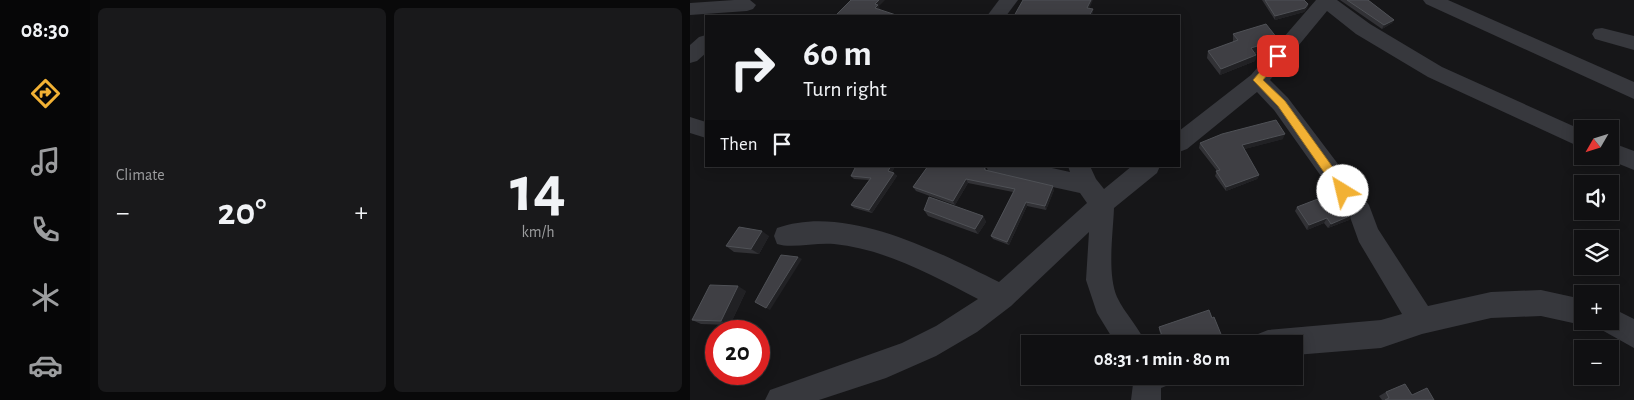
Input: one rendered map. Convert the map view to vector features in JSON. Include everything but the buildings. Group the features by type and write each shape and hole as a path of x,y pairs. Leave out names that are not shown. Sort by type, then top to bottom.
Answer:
{"street":[{"path":"997,15 1010,0"},
{"path":"1180,142 1258,80 1326,0 1363,29 1436,72 1574,135"},
{"path":"1432,0 1634,91"},
{"path":"690,9 746,7"},
{"path":"1602,34 1634,43"},
{"path":"690,56 705,43"},
{"path":"1258,80 1281,104 1360,212 1368,234 1422,321"},
{"path":"690,124 705,130"},
{"path":"1619,155 1634,161"},
{"path":"1002,167 1090,185 1146,167"},
{"path":"780,400 813,386 900,359 946,336 1002,297 1090,185"},
{"path":"1090,185 1099,280 1106,304 1126,335"},
{"path":"786,236 814,232 864,239 897,250 1002,297"},
{"path":"1303,341 1381,334 1422,321 1491,305 1541,303 1574,310"},
{"path":"1619,325 1634,334"}],"route":[{"path":"1278,56 1258,80 1281,104 1343,191"}]}
